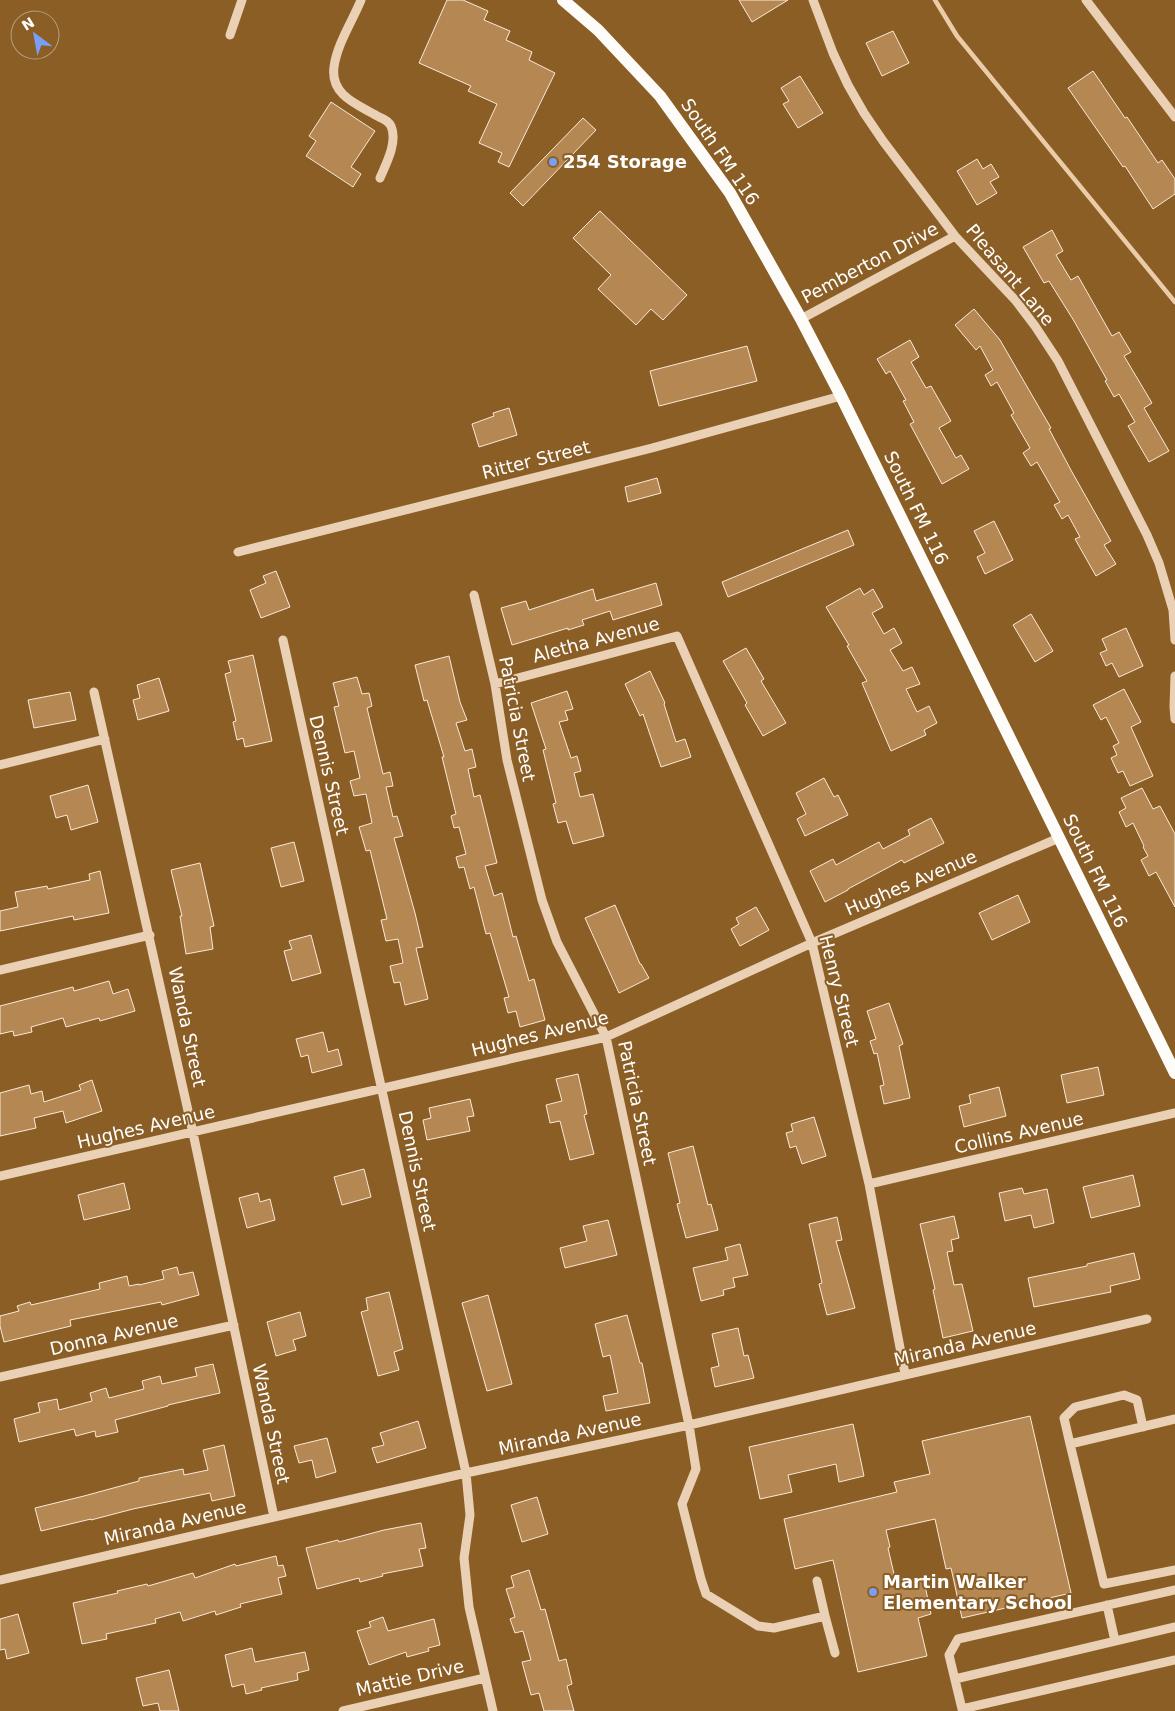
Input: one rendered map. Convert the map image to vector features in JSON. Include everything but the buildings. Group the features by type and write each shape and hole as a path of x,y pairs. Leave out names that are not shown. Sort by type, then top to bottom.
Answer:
{"main road":[{"name":"South FM 116","path":"563,0 598,30 660,96 730,193 801,319 841,396 1175,1073"}],"street":[{"path":"230,35 242,0"},
{"path":"362,0 341,43 334,67 334,75 339,92 346,98 386,120 391,126 391,149 380,178"},
{"name":"Pleasant Lane","path":"813,0 833,53 848,85 883,142 955,236 1016,301 1058,361 1147,535 1159,563 1173,610 1175,640"},
{"path":"1086,0 1175,117"},
{"name":"Pemberton Drive","path":"801,319 955,236"},
{"name":"Ritter Street","path":"238,552 652,448 841,396"},
{"name":"Patricia Street","path":"474,595 494,684 507,760 542,900 557,942 606,1036 689,1425 696,1470 682,1504 706,1594 758,1626 774,1628 825,1616"},
{"name":"Aletha Avenue","path":"494,684 677,636"},
{"name":"Henry Street","path":"677,636 812,943 870,1184 906,1374"},
{"name":"Dennis Street","path":"283,640 466,1473 470,1514 464,1558 469,1607 493,1711"},
{"path":"1175,676 1175,719"},
{"name":"Wanda Street","path":"94,692 150,935 274,1517"},
{"path":"0,765 105,738"},
{"name":"Hughes Avenue","path":"0,1176 193,1133 606,1036 812,943 1059,838"},
{"path":"0,970 150,935"},
{"name":"Collins Avenue","path":"870,1184 1175,1113"},
{"name":"Miranda Avenue","path":"0,1580 466,1473 689,1425 1147,1318"},
{"name":"Donna Avenue","path":"0,1377 234,1325"},
{"path":"1143,1427 1137,1400 1124,1395 1075,1407 1064,1418 1104,1584 1175,1570"},
{"path":"1070,1444 1175,1419"},
{"path":"817,1581 835,1653"},
{"path":"1175,1590 958,1639 949,1655 962,1709 1175,1660"},
{"path":"1107,1605 1115,1641"},
{"path":"955,1679 1175,1627"},
{"name":"Mattie Drive","path":"343,1711 485,1678"}],"waterway":[{"path":"935,0 957,36 1175,302"}],"place":[{"name":"254 Storage","path":"553,162"},
{"name":"Martin Walker Elementary School","path":"873,1592"}]}
